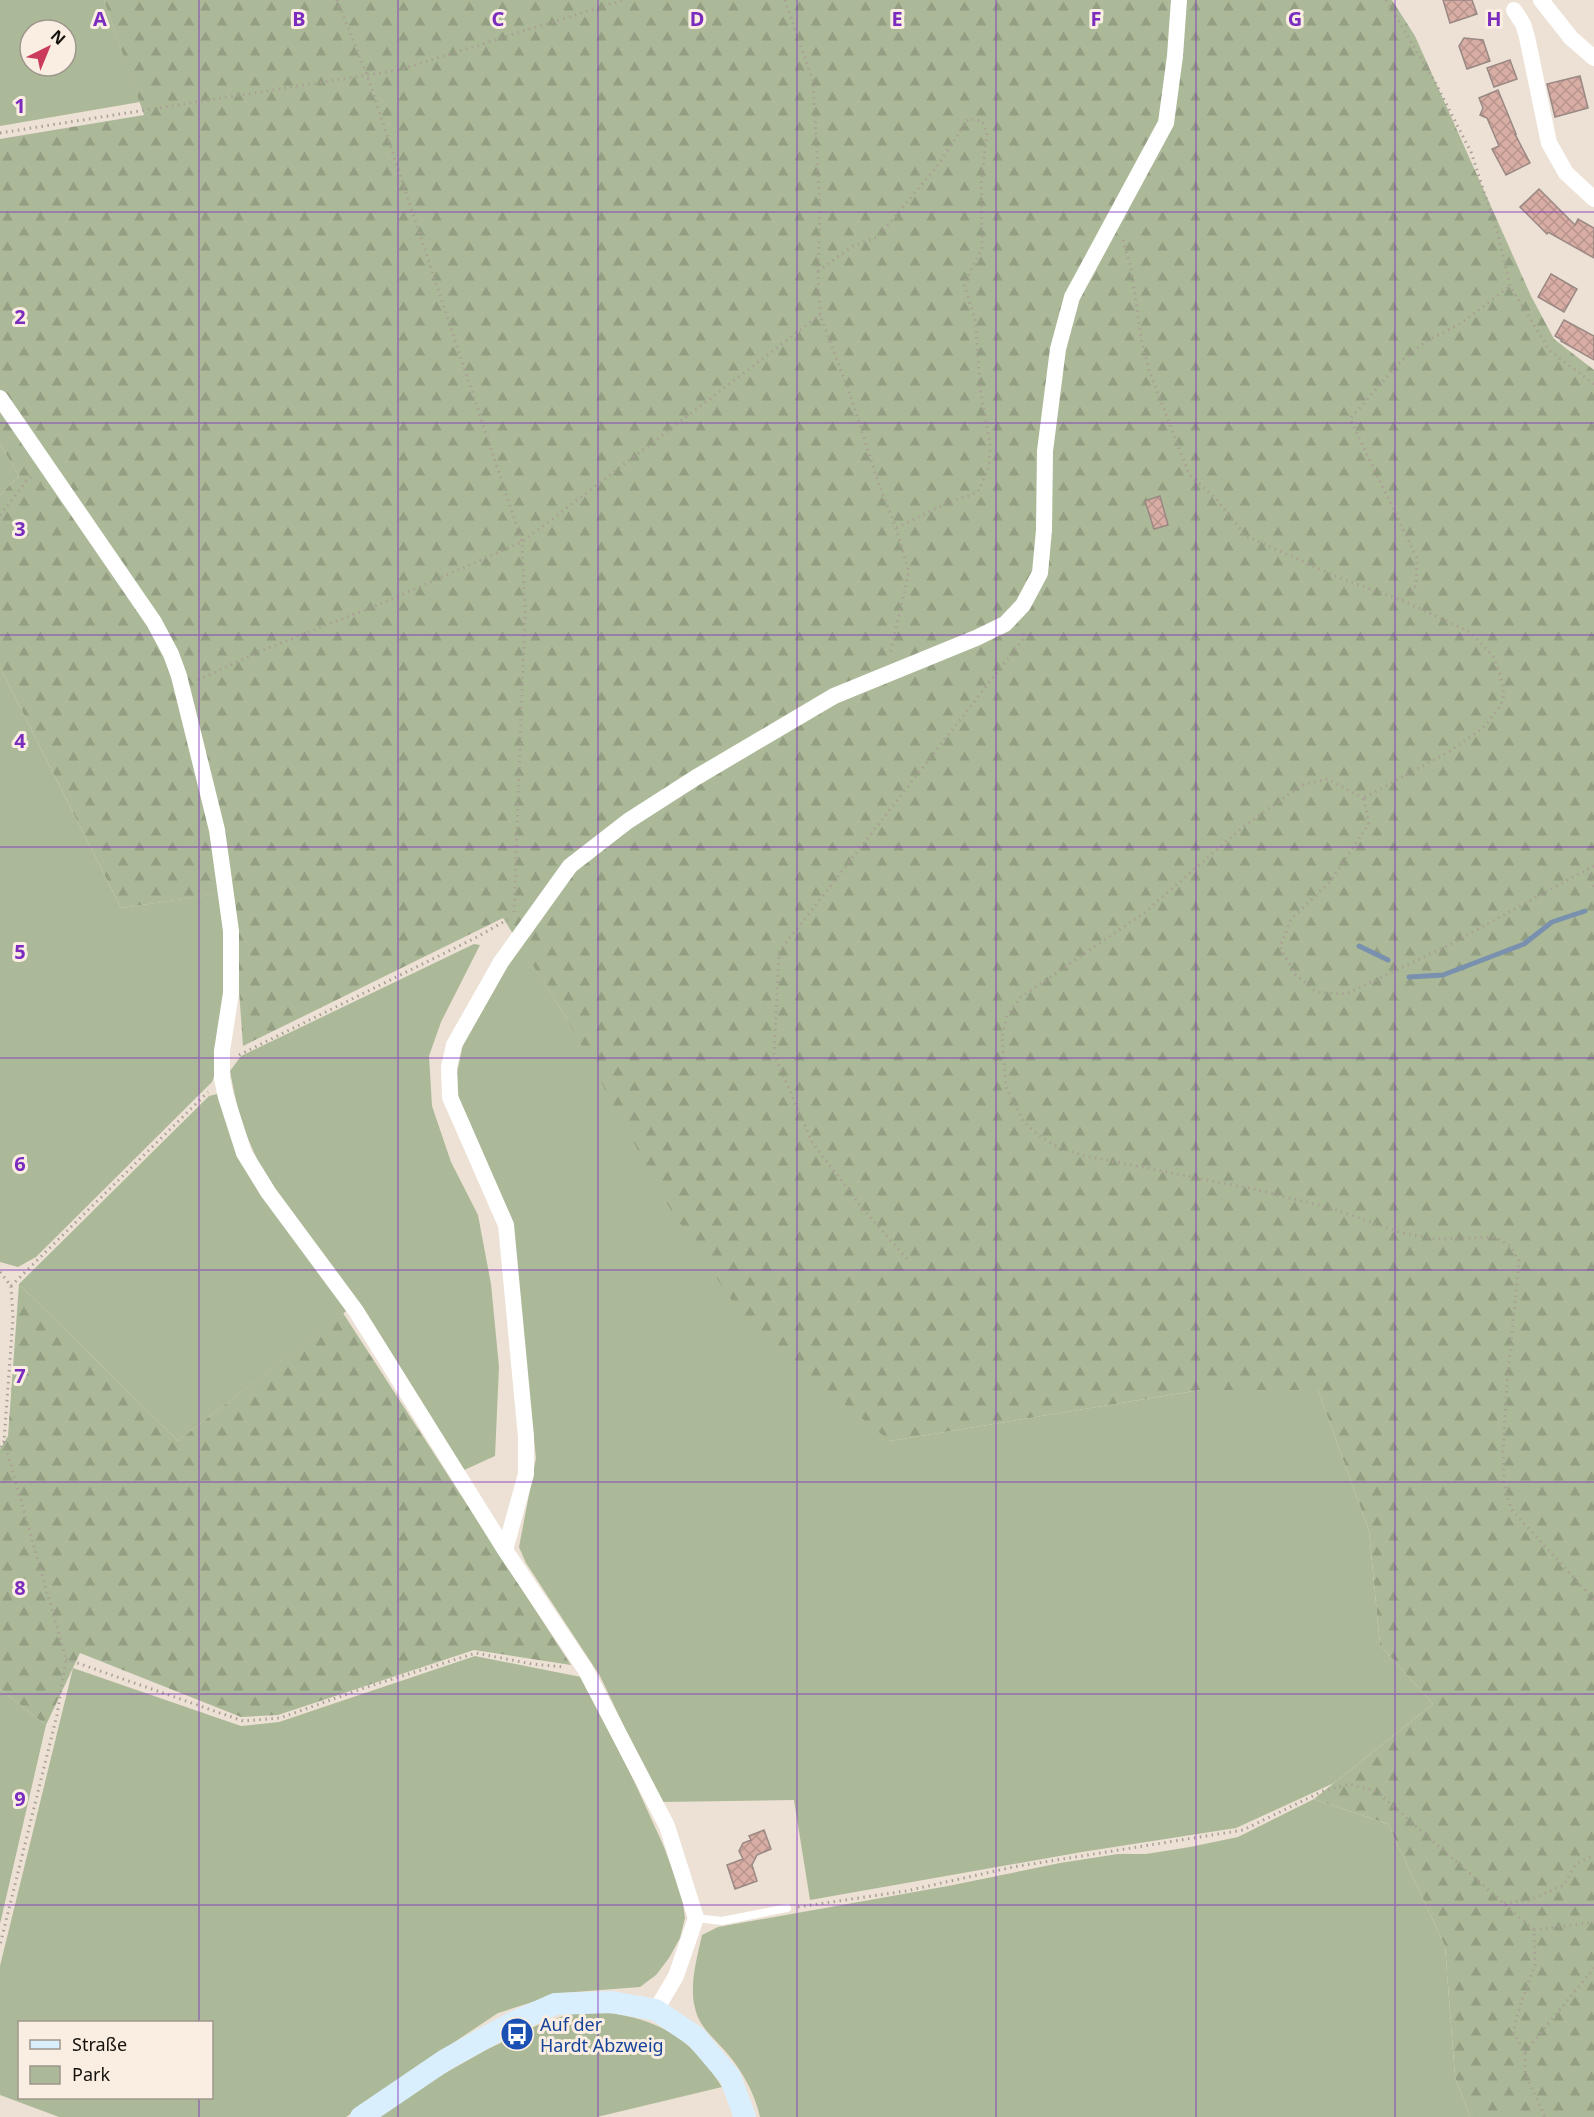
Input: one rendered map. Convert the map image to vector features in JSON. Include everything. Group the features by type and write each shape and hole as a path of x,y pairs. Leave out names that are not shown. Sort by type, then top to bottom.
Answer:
{"street":[{"path":"505,1550 526,1474 526,1437 506,1226 450,1097 449,1066 454,1045 501,962 570,866 628,821 695,778 834,696 1005,624 1023,604 1040,573 1044,530 1045,451 1058,349 1072,297 1166,123 1175,56 1179,0"},
{"path":"1540,0 1571,38 1594,58"},
{"path":"1514,10 1523,24 1527,37 1549,143 1566,173 1594,199"},
{"path":"0,398 154,622 171,654 217,830 231,931 231,993 222,1051 222,1078 244,1153 268,1192 356,1311 505,1550 585,1669 667,1826 696,1918 676,1976 656,2010"},
{"path":"361,2117 445,2061 510,2024 555,2004 612,2002 656,2010 696,2037 730,2077 745,2117"}],"lane":[{"path":"696,1918 722,1921 787,1908"}],"path":[{"path":"11,1287 222,1078 239,1055 441,955 514,916 525,611 522,542 367,75 337,0"},
{"path":"0,133 399,70 623,0"},
{"path":"785,0 813,81 820,209 818,271 820,315 849,391 909,572 885,676"},
{"path":"1386,0 1435,82 1471,152 1498,234 1510,286 1550,351 1594,384"},
{"path":"818,271 853,246 878,237 938,165 968,119 982,122 987,132 981,185 982,249 964,284 976,323 980,388 990,444 989,467 978,492 945,504 896,528"},
{"path":"1116,218 1131,268 1146,361 1160,403 1189,474 1216,500 1246,536 1341,578 1401,600 1470,632 1493,656 1504,694 1501,705 1483,728 1469,739 1364,799"},
{"path":"1401,600 1416,586 1417,558 1350,419 1398,364 1425,342 1463,322 1510,286"},
{"path":"181,687 263,650 385,602 522,542 820,315"},
{"path":"0,515 27,480 45,466"},
{"path":"907,1259 858,1203 812,1142 774,1054 779,952 1023,639 1023,604"},
{"path":"1594,866 1447,946 1346,994 1316,992 1295,974 1280,947 1291,919 1330,882 1358,844 1369,824 1364,799 1328,779 1302,785 1244,826 1144,913 1022,997 1007,1016 1002,1037 1006,1087 1023,1121 1054,1145 1081,1155 1269,1193 1334,1209 1402,1233 1436,1239 1495,1238 1510,1246 1519,1262 1507,1384 1504,1482 1511,1509 1594,1600"},
{"path":"1588,869 1594,888"},
{"path":"0,1272 11,1287 13,1318 4,1442 66,1659 57,1715 0,1945"},
{"path":"0,1447 4,1442"},
{"path":"66,1659 243,1721 280,1718 366,1687 476,1653 532,1664 585,1669"},
{"path":"787,1908 906,1891 1013,1867 1243,1830 1323,1791 1349,1784 1376,1791 1534,1930 1535,1965 1513,2032 1525,2052 1525,2073 1545,2117"},
{"path":"1504,1903 1530,1900 1564,1884 1576,1864 1594,1855"},
{"path":"1534,1930 1594,1922"},
{"path":"1525,2052 1594,1968"}],"green space":[{"path":"0,0 104,0 140,102 0,126"},
{"path":"104,0 1392,0 1415,36 1531,296 1554,339 1594,370 1594,2117 1470,2117 1455,2077 1445,1946 1388,1824 1314,1799 1433,1704 1380,1645 1369,1531 1318,1390 1200,1390 890,1441 750,1328 666,1202 567,1019 503,918 243,1046 232,892 121,908 0,667 0,495 19,476 0,444 0,139 144,115"},
{"path":"0,444 19,476 0,495"},
{"path":"0,667 121,908 223,893 226,975 215,1074 212,1082 36,1257 18,1267 0,1262"},
{"path":"474,944 480,945 441,1022 429,1056 432,1106 451,1162 478,1215 491,1284 499,1367 495,1456 462,1471 368,1317 274,1189 249,1141 236,1101 230,1071 241,1056"},
{"path":"520,944 567,1019 890,1441 1200,1390 1318,1390 1369,1531 1380,1645 1433,1704 1334,1783 1236,1828 1082,1852 810,1900 794,1800 660,1802 600,1676 526,1563 519,1547 536,1458 513,1238 459,1106 457,1073 463,1044"},
{"path":"217,1094 349,1309 178,1441 19,1284 209,1096"},
{"path":"19,1284 178,1441 343,1313 571,1665 474,1650 278,1715 241,1717 80,1653 46,1725 0,1689 0,1449 8,1436"},
{"path":"475,1656 581,1677 635,1783 664,1847 682,1896 685,1918 680,1938 656,1975 640,1987 561,1993 498,2013 346,2117 59,2117 0,2095 0,1966 73,1668 241,1726 279,1722"},
{"path":"0,1689 46,1725 0,1924"},
{"path":"1314,1799 1388,1824 1445,1946 1455,2077 1470,2117 760,2117 755,2100 742,2074 732,2059 703,2027 697,2015 693,1999 693,1981 702,1935 718,1927 948,1886 1060,1863 1118,1854 1146,1854 1238,1837"},
{"path":"602,2012 641,2020 672,2034 698,2056 722,2087 597,2117 378,2117 433,2080 486,2050 542,2023 570,2014"}],"building":[{"path":"1443,0 1472,0 1477,14 1450,23"},
{"path":"1464,38 1483,40 1490,61 1467,69 1459,46"},
{"path":"1510,60 1517,79 1494,87 1487,68"},
{"path":"1580,76 1588,108 1555,117 1547,84"},
{"path":"1498,90 1515,134 1530,163 1506,175 1492,149 1499,146 1487,118 1480,115 1483,108 1479,98"},
{"path":"1539,189 1575,225 1578,219 1594,228 1594,258 1548,232 1547,234 1520,207"},
{"path":"1551,274 1577,289 1564,312 1538,297"},
{"path":"1564,320 1594,336 1594,360 1555,336"},
{"path":"1160,496 1168,525 1154,529 1145,501"},
{"path":"764,1830 771,1849 757,1855 752,1865 757,1881 735,1889 727,1865 743,1859 739,1851 743,1843 751,1840 749,1836"}],"waterway":[{"path":"1409,977 1443,975 1524,944 1552,922 1585,911"},
{"path":"1359,946 1388,960"}],"place":[{"name":"Auf der Hardt Abzweig","path":"517,2034"}]}
